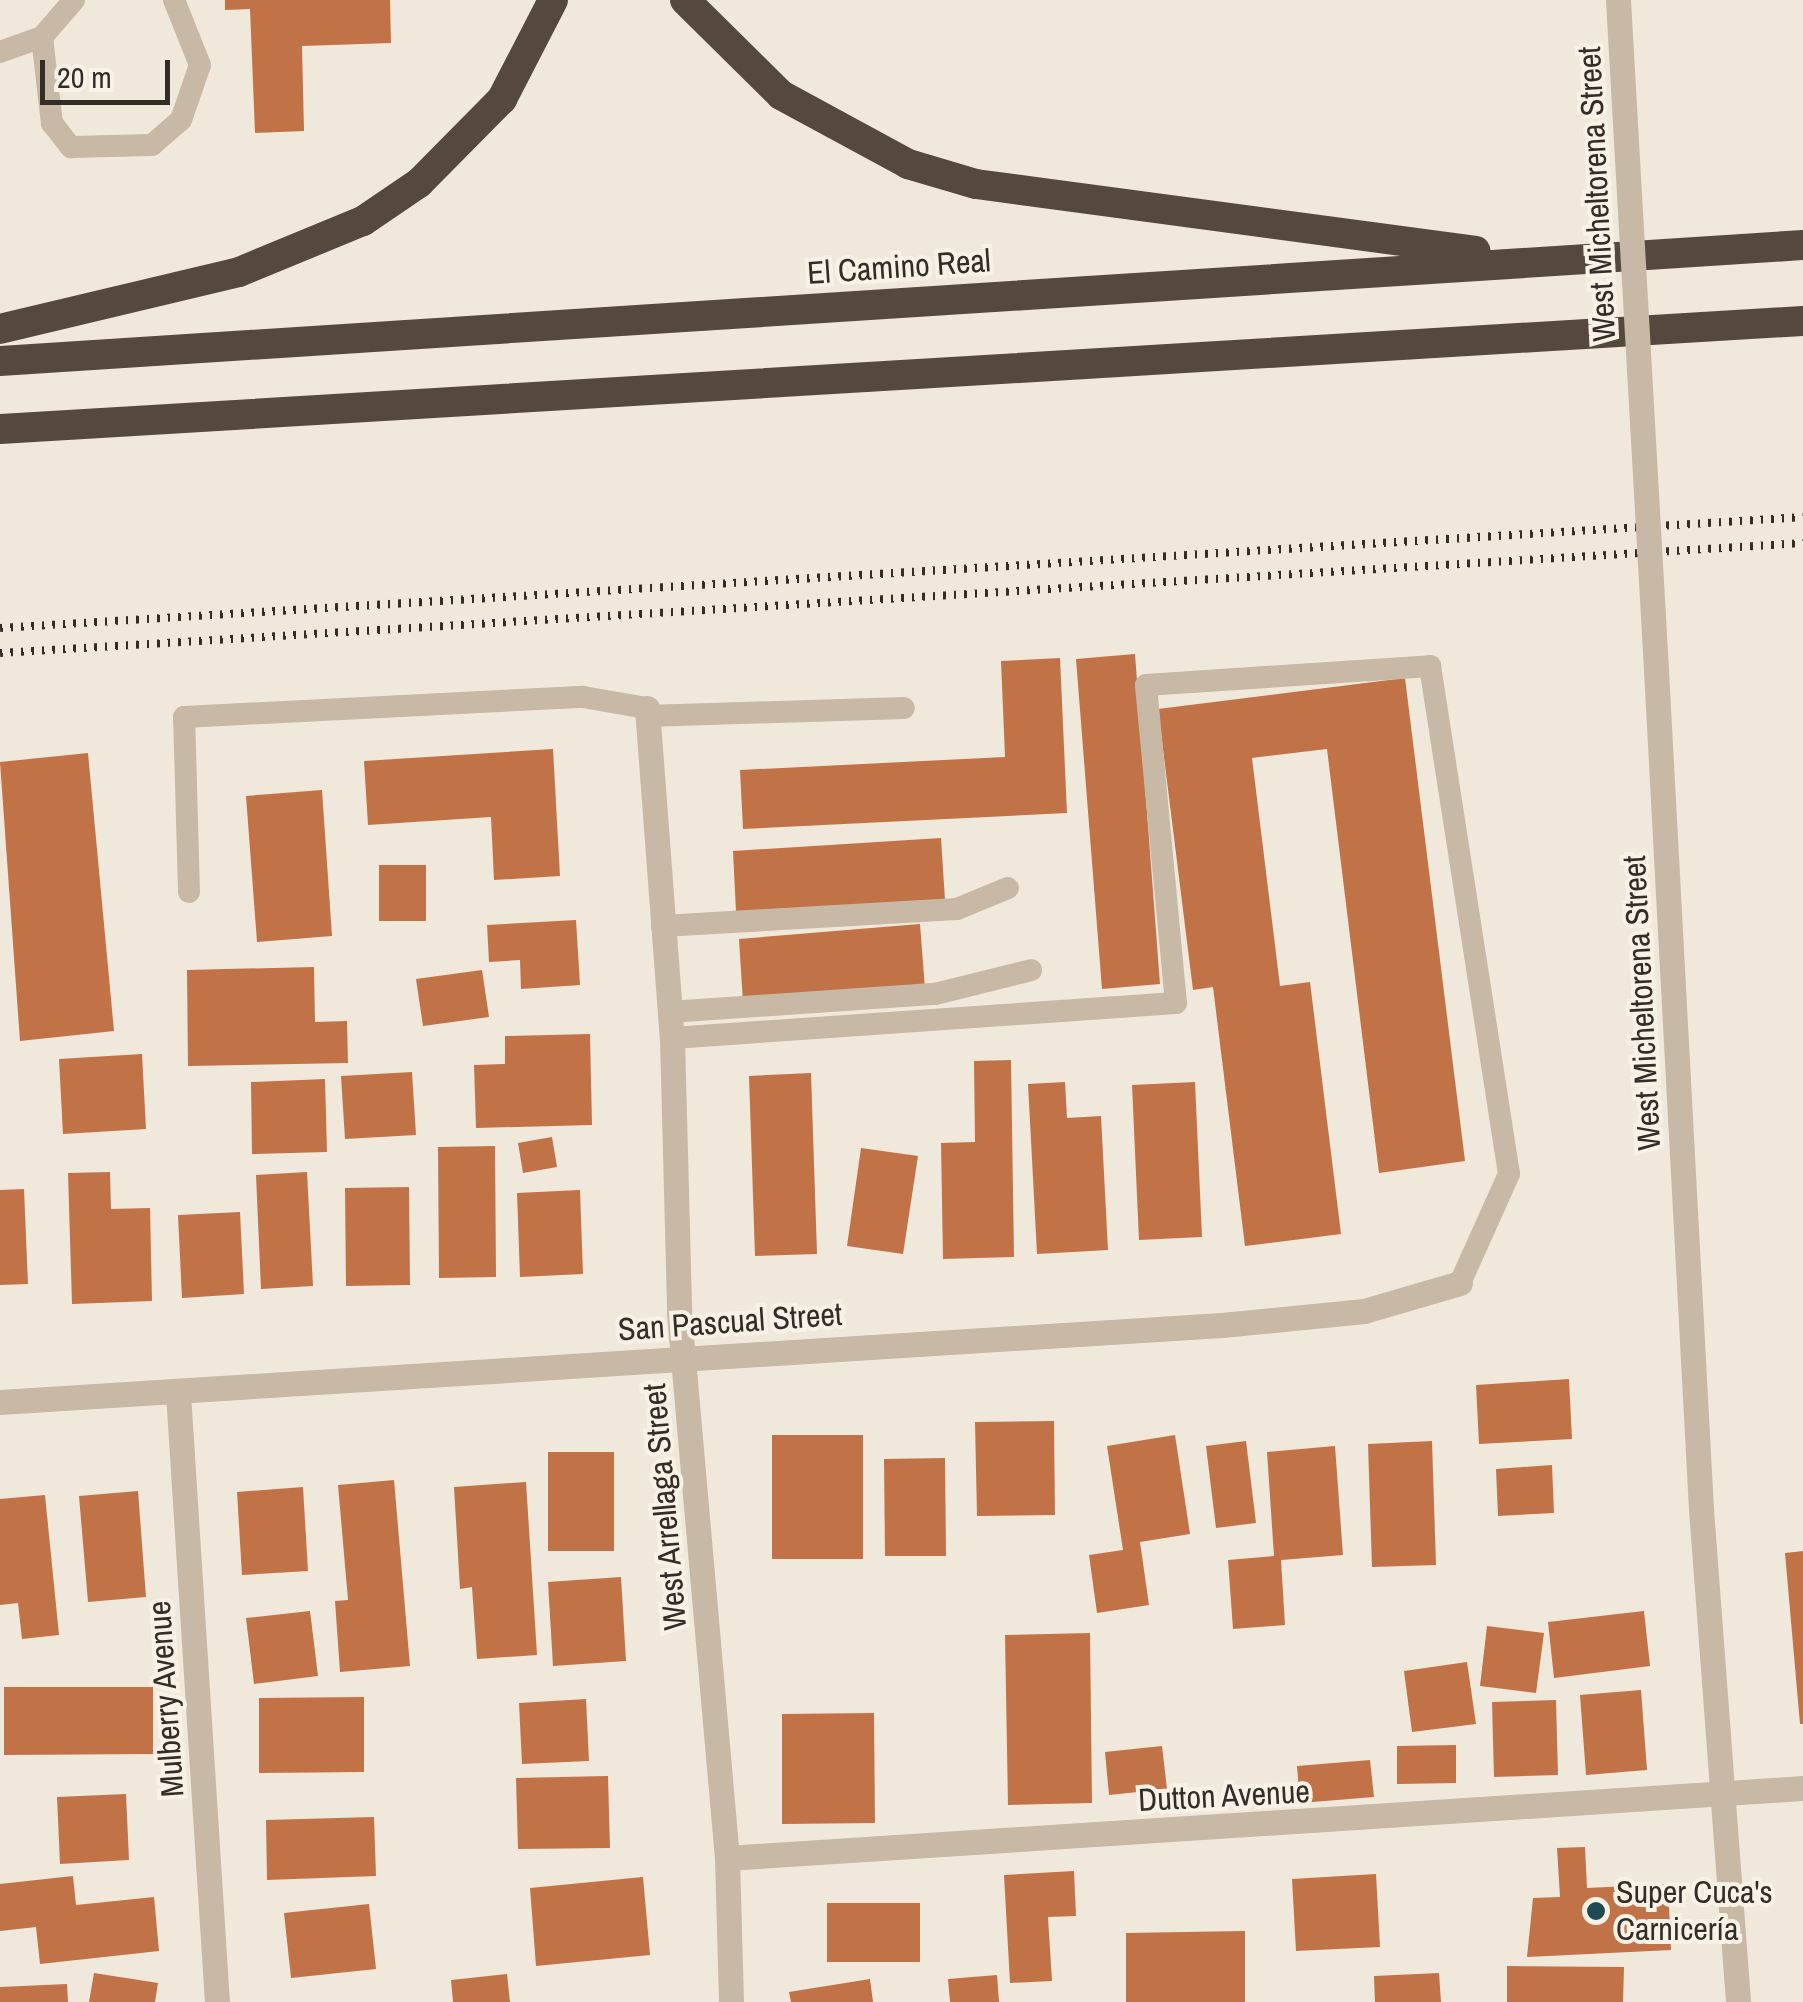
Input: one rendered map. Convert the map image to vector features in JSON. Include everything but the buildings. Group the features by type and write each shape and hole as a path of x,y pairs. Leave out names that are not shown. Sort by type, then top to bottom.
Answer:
{"highway":[{"path":"0,329 239,272 363,221 419,184 502,99 553,0"},
{"path":"685,0 781,95 908,164 976,184 1543,260"},
{"name":"El Camino Real","path":"0,361 1803,245"},
{"path":"0,429 1803,320"}],"street":[{"name":"West Micheltorena Street","path":"1618,0 1738,2002"},
{"name":"West Arrellaga Street","path":"647,712 672,1038 684,1358 727,1858 731,2002"},
{"name":"San Pascual Street","path":"0,1402 1240,1323 1364,1311 1460,1283"},
{"name":"Mulberry Avenue","path":"178,1392 217,2002"},
{"name":"Dutton Avenue","path":"727,1858 1659,1802 1724,1791 1803,1788"}],"lane":[{"path":"0,52 42,37 74,0"},
{"path":"42,37 52,123 71,147 152,145 181,120 200,65 174,0"},
{"path":"672,1038 1176,1003 1146,685 1430,666 1509,1174 1460,1283"},
{"path":"189,892 184,717 583,697 647,712 904,708"},
{"path":"662,926 957,908 1008,888"},
{"path":"669,1012 936,994 1031,970"}],"railway":[{"path":"0,628 1803,517"},
{"path":"0,653 1803,543"}],"place":[{"name":"Super Cuca's Carnicería","path":"1596,1911"}]}
